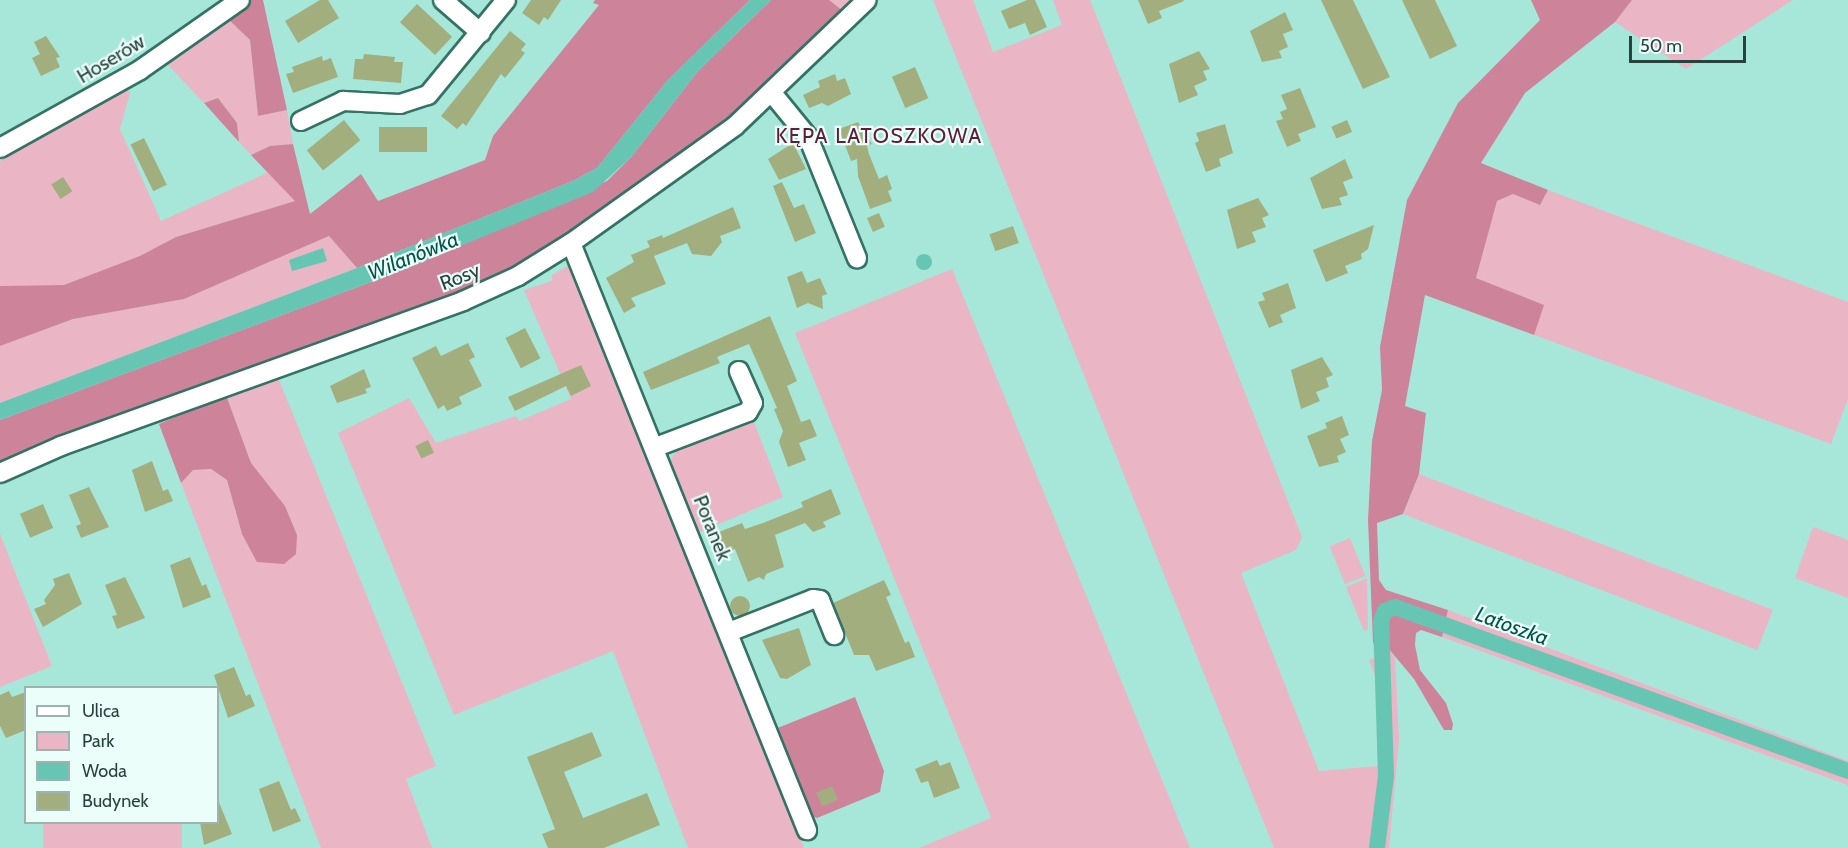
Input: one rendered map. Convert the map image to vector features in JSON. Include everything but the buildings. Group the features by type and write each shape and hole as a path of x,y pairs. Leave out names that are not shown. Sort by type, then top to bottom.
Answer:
{"street":[{"name":"Hoserów","path":"0,148 140,70 240,0"},
{"path":"443,0 480,33"},
{"path":"302,122 343,101 400,104 422,98 433,91 506,0"},
{"name":"Rosy","path":"0,473 61,446 487,291 572,243 735,126 867,0"},
{"path":"772,93 808,137 857,258"},
{"name":"Poranek","path":"572,243 656,447 807,830"},
{"path":"656,447 748,412 753,403 740,370"},
{"path":"729,632 813,599 819,600 834,635"}],"green space":[{"path":"829,0 854,0 843,11"},
{"path":"933,0 973,0 993,52 1062,25 1053,0 1090,0 1302,537 1296,550 1241,573 1319,771 1378,766 1376,678 1369,660 1374,658 1373,643 1388,648 1395,658 1399,740 1389,848 1274,848"},
{"path":"1632,0 1793,0 1686,69 1615,22"},
{"path":"226,17 250,40 258,116 287,110 293,144 270,146 251,155 239,142 237,123 218,98 204,103 167,64"},
{"path":"125,87 130,93 120,129 161,221 269,172 296,201 176,237 140,257 64,285 0,286 0,161"},
{"path":"1548,190 1848,302 1848,399 1831,444 1534,335 1543,305 1476,278 1497,201 1513,194 1540,205"},
{"path":"329,236 357,268 0,403 0,346 73,319 184,299"},
{"path":"574,262 804,848 688,848 613,651 454,715 338,433 409,398 436,443 516,416 519,421 571,399 524,290 552,281 552,275"},
{"path":"952,269 1190,848 919,848 991,818 795,333"},
{"path":"277,375 436,766 406,779 432,848 321,848 181,483 192,470 211,469 227,480 242,534 297,535 285,506 251,463 226,395"},
{"path":"752,417 783,497 697,533 670,462 685,441"},
{"path":"1419,474 1773,610 1757,650 1404,514"},
{"path":"1813,527 1848,540 1848,598 1795,578"},
{"path":"0,534 52,666 0,687"},
{"path":"1350,538 1365,576 1345,584 1330,546"},
{"path":"1367,578 1368,629 1364,631 1346,587"},
{"path":"1448,610 1848,761 1848,785 1442,637"},
{"path":"43,824 182,824 182,848 43,848"}],"shaded area":[{"path":"249,0 263,0 287,110 258,116 250,40 226,17"},
{"path":"595,0 750,0 668,80 597,168 573,181 357,268 329,236 184,299 73,319 0,346 0,286 64,285 140,256 176,237 295,201 251,155 270,146 293,144 310,214 361,174 378,201 485,160 493,136 599,5 593,3"},
{"path":"771,0 829,0 843,11 739,115 537,254 479,285 424,307 89,432 32,448 0,465 0,420 387,276 607,181 632,156 698,71"},
{"path":"1531,0 1632,0 1615,22 1525,93 1481,163 1548,190 1540,205 1513,194 1497,201 1476,278 1544,305 1534,335 1425,295 1405,406 1426,413 1419,474 1403,514 1377,523 1379,580 1386,590 1448,610 1442,637 1421,630 1416,633 1415,645 1420,670 1446,703 1453,724 1452,730 1444,730 1414,679 1388,648 1373,643 1368,520 1372,441 1382,390 1380,347 1407,200 1458,103 1540,20"},
{"path":"218,98 237,123 239,142 204,103"},
{"path":"226,395 251,463 285,506 297,535 296,554 284,564 257,562 242,534 227,480 211,469 193,470 181,483 159,424"},
{"path":"855,697 884,771 880,792 817,818 809,815 775,729"}],"water":[{"name":"Wilanówka","path":"750,0 771,0 698,71 632,156 593,192 387,276 0,420 0,403 357,268 573,181 597,168 668,80"},
{"path":"323,248 327,261 292,271 289,260"},
{"path":"921,254 927,254 932,262 930,268 921,270 916,265 916,259"}],"waterway":[{"name":"Latoszka","path":"1377,848 1386,776 1381,621 1385,611 1395,607 1848,771"}],"district":[{"name":"KĘPA LATOSZKOWA","path":"879,136"}]}
